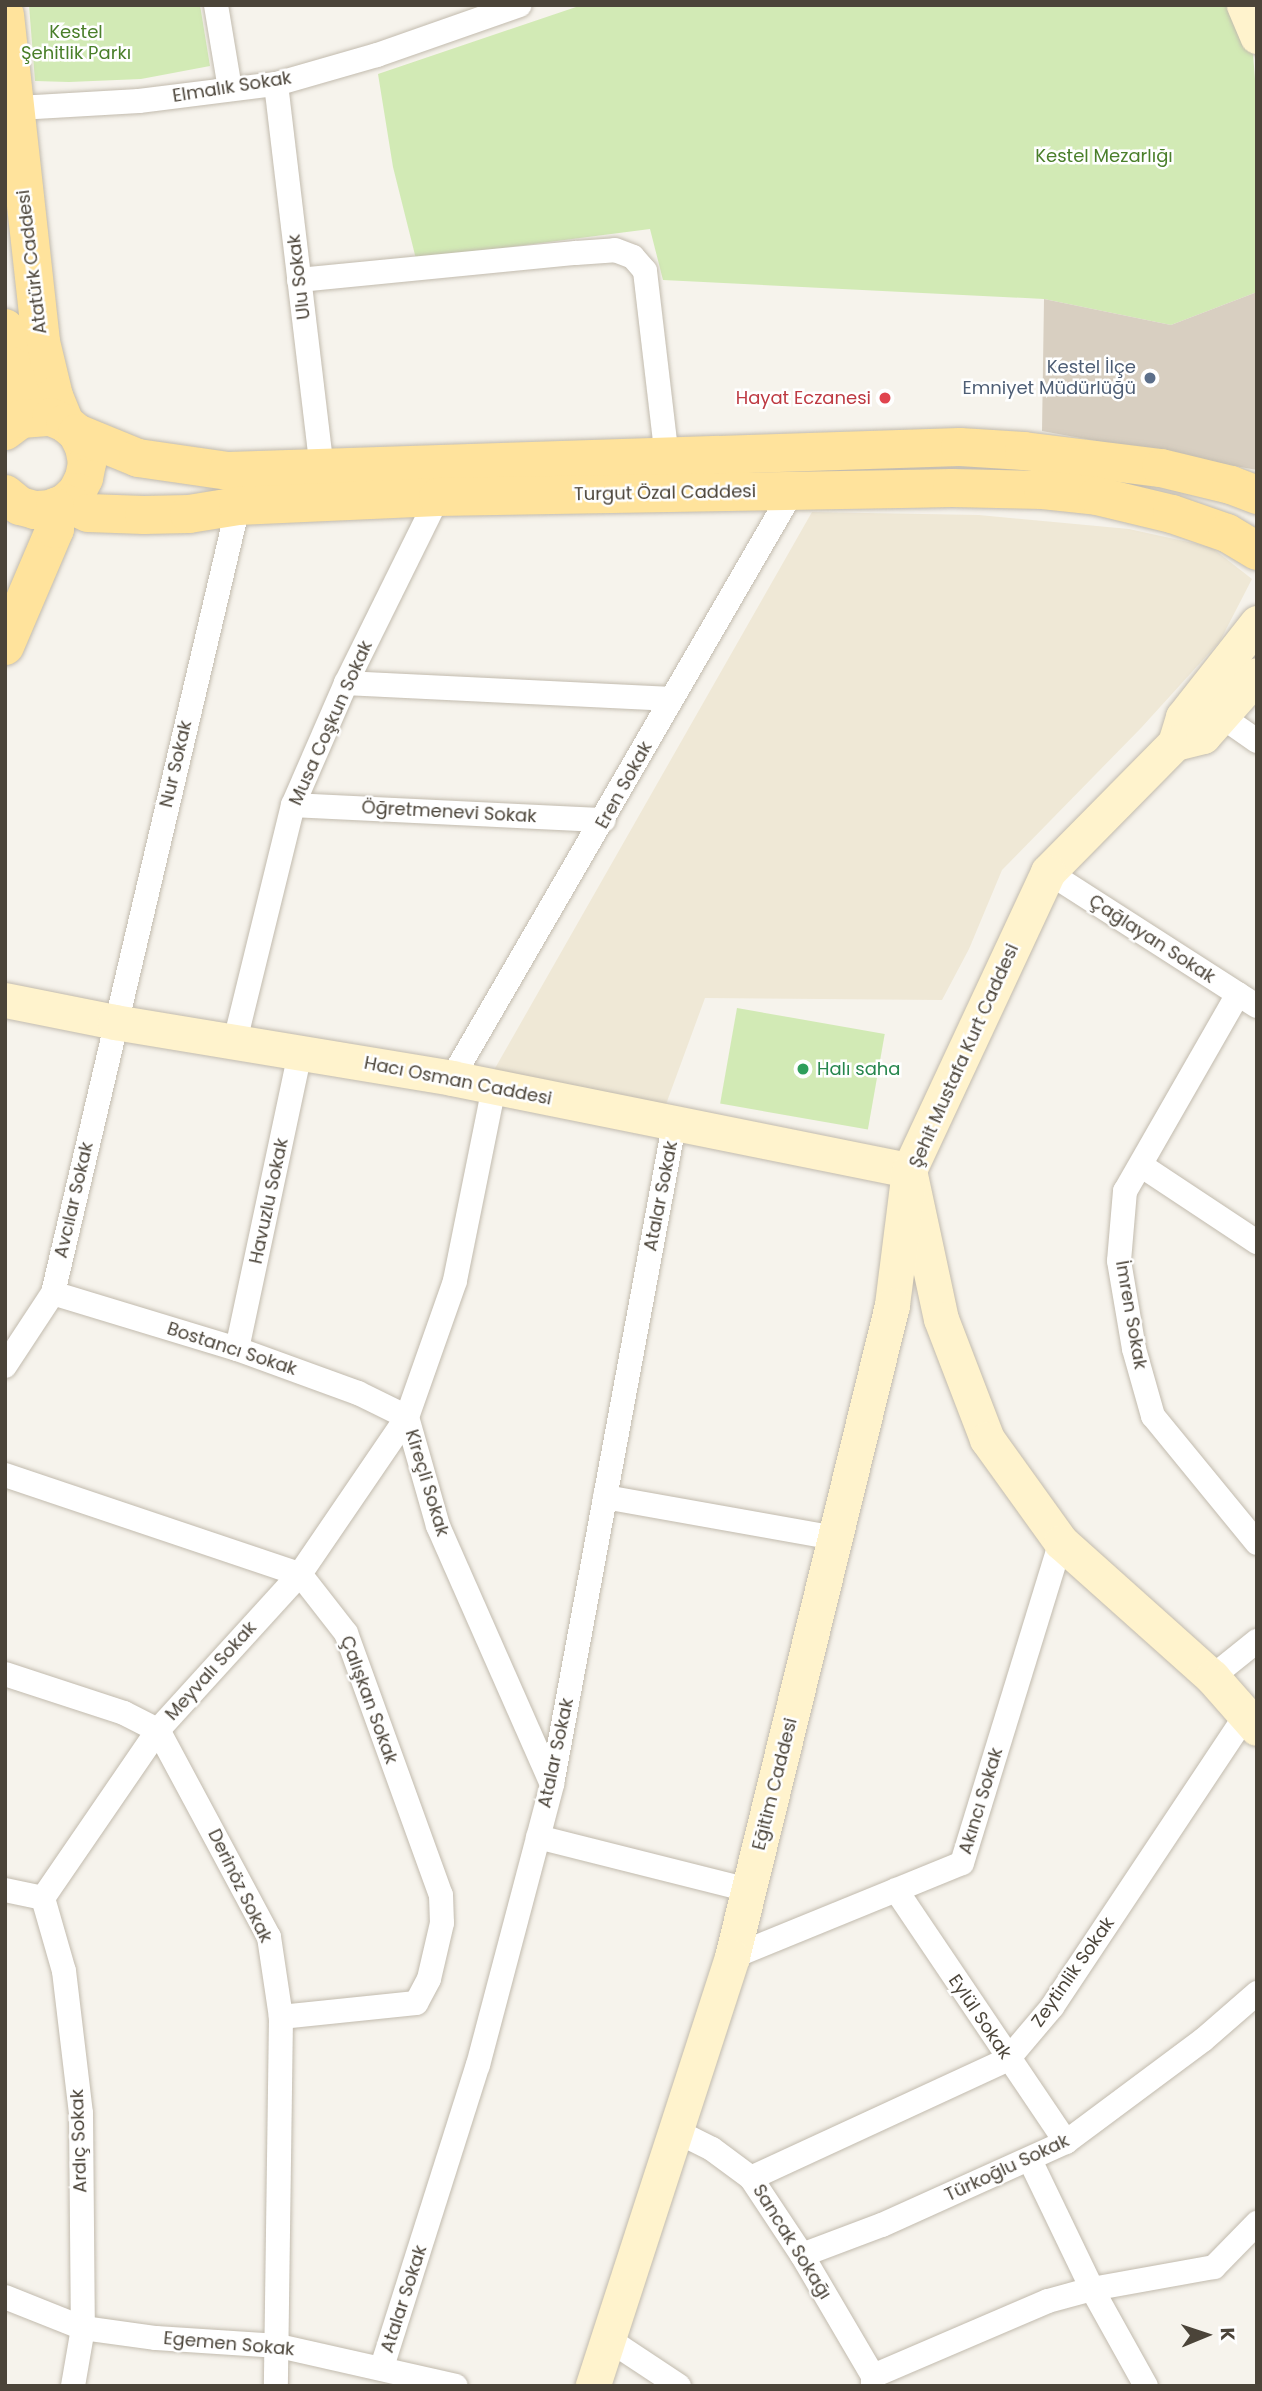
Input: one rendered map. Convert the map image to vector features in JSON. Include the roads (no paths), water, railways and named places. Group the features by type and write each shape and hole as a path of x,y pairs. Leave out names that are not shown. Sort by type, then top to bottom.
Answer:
{"main road":[{"path":"1244,5 1257,36"},
{"name":"Atatürk Caddesi","path":"5,15 18,108 22,176 41,342 54,396 84,447 84,478 77,492 60,505"},
{"name":"Atatürk Caddesi","path":"5,328 12,366 14,418"},
{"name":"Turgut Özal Caddesi","path":"14,418 51,417 138,458 228,471 900,448 1024,451 1161,468 1231,485 1257,495"},
{"name":"Turgut Özal Caddesi","path":"6,498 35,510 60,505 88,513 144,515 189,514 238,506 438,497 793,490 1030,490 1097,496 1194,522 1227,533 1257,551"},
{"path":"5,646 55,529 60,505"},
{"name":"Şehit Mustafa Kurt Caddesi","path":"1251,1722 1212,1677 1061,1542 987,1439 941,1319 909,1170 1048,872 1175,743 1183,717 1257,624"},
{"name":"Şehit Mustafa Kurt Caddesi","path":"1175,743 1203,736 1257,675"},
{"name":"Hacı Osman Caddesi","path":"5,1000 115,1022 452,1078 674,1125 909,1170"},
{"name":"Eğitim Caddesi","path":"593,2386 732,1957 892,1305 909,1170"}],"street":[{"path":"216,5 230,89"},
{"name":"Elmalık Sokak","path":"18,108 139,101 276,84 480,12 520,5"},
{"name":"Ulu Sokak","path":"276,84 322,469"},
{"path":"299,280 615,250 633,257 645,271 667,458"},
{"name":"Eren Sokak","path":"452,1078 793,490"},
{"name":"Musa Coşkun Sokak","path":"235,1041 293,805 346,683 438,497"},
{"name":"Nur Sokak","path":"115,1022 238,506"},
{"path":"346,683 671,699"},
{"path":"1221,716 1257,741"},
{"name":"Öğretmenevi Sokak","path":"293,805 604,820"},
{"name":"Çağlayan Sokak","path":"1048,872 1247,1000"},
{"name":"İmren Sokak","path":"1247,1000 1125,1191 1119,1261 1134,1349 1153,1416 1257,1543"},
{"name":"Avcılar Sokak","path":"5,1366 53,1293 115,1022"},
{"name":"Havuzlu Sokak","path":"237,1349 300,1052"},
{"name":"Kireçli Sokak","path":"494,1087 455,1281 407,1417 438,1526 552,1784"},
{"name":"Atalar Sokak","path":"382,2367 478,2065 552,1784 674,1125"},
{"path":"1142,1166 1257,1242"},
{"name":"Bostancı Sokak","path":"53,1293 237,1349 358,1393 407,1417"},
{"name":"Meyvalı Sokak","path":"43,1898 158,1730 300,1574 407,1417"},
{"path":"5,1475 300,1574"},
{"path":"605,1497 835,1538"},
{"name":"Akıncı Sokak","path":"732,1957 962,1863 1061,1542"},
{"name":"Çalışkan Sokak","path":"281,2017 416,2003 429,1979 442,1923 440,1895 346,1633 300,1574"},
{"path":"1212,1677 1257,1641"},
{"path":"5,1674 124,1713 158,1730"},
{"name":"Zeytinlik Sokak","path":"751,2178 1008,2059 1052,2007 1251,1722"},
{"name":"Derinöz Sokak","path":"158,1730 269,1937 281,2017 279,2346 276,2386"},
{"path":"538,1837 748,1890"},
{"path":"5,1890 43,1898"},
{"name":"Eylül Sokak","path":"896,1890 1066,2142"},
{"name":"Ardıç Sokak","path":"43,1898 64,1971 80,2113 83,2328 73,2386"},
{"name":"Türkoğlu Sokak","path":"802,2255 882,2225 1066,2142 1203,2040 1257,1993"},
{"name":"Sancak Sokağı","path":"674,2130 712,2149 751,2178 802,2255 873,2381"},
{"path":"1030,2160 1092,2289 1146,2386"},
{"path":"873,2381 1048,2301 1092,2289 1214,2267 1255,2227"},
{"name":"Egemen Sokak","path":"5,2297 83,2328 156,2338 279,2346 382,2367 456,2386"},
{"path":"608,2339 679,2386"}],"place":[{"name":"Kestel İlçe Emniyet Müdürlüğü","path":"1150,378"},
{"name":"Hayat Eczanesi","path":"885,398"},
{"name":"Halı saha","path":"803,1069"}],"park label":[{"name":"Kestel Şehitlik Parkı","path":"76,43"},
{"name":"Kestel Mezarlığı","path":"1104,156"}]}
